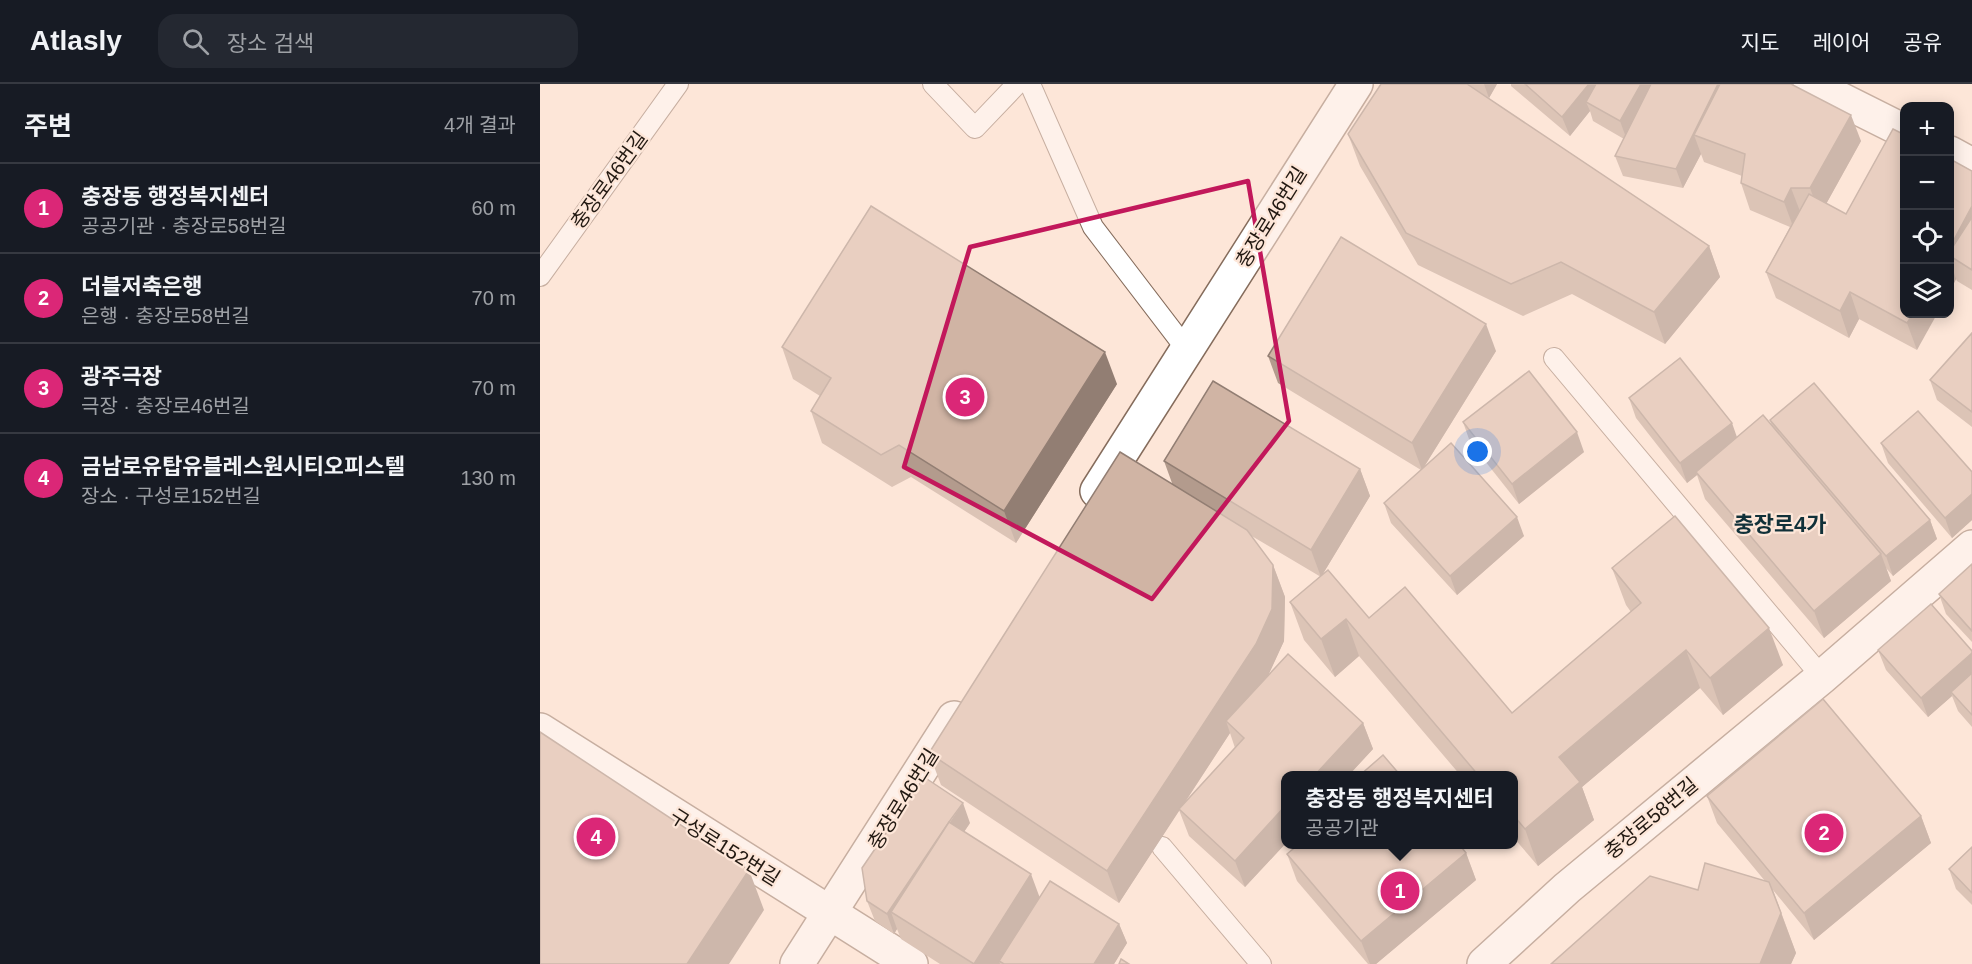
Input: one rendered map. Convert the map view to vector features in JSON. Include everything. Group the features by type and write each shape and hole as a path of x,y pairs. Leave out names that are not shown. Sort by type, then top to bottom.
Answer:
{"street":[{"name":"충장로46번길","path":"1079,521 1356,84"},
{"path":"1810,84 1900,129"},
{"path":"1954,155 1972,165"},
{"name":"충장로58번길","path":"1484,964 1567,888 1822,677 1972,547"},
{"name":"충장로46번길","path":"797,964 971,692"},
{"name":"구성로152번길","path":"540,730 911,964"}],"lane":[{"name":"충장로46번길","path":"540,276 678,84"},
{"path":"933,84 975,128 1017,84"},
{"path":"1030,84 1093,227 1187,350"},
{"path":"1554,358 1822,677"},
{"path":"1162,847 1261,964"}],"highlighted area":[{"path":"1248,181 1289,421 1152,599 904,467 970,247"}],"building":[{"path":"1381,84 1467,84 1709,246 1654,312 1561,262 1511,284 1406,233 1348,134"},
{"path":"1525,84 1589,84 1562,117"},
{"path":"1596,84 1641,84 1620,121 1586,102"},
{"path":"1651,84 1718,84 1676,169 1615,156"},
{"path":"1720,84 1791,84 1851,115 1810,188 1791,188 1784,202 1741,183 1745,154 1694,135"},
{"path":"1893,129 1900,132 1900,318 1910,318 1907,323 1850,292 1840,311 1766,272 1809,194 1846,214"},
{"path":"1954,161 1972,171 1972,206 1954,240"},
{"path":"871,206 1105,352 1004,511 899,445 881,455 811,411 831,378 782,347"},
{"path":"1972,217 1972,270 1954,259 1954,245"},
{"path":"1341,237 1486,324 1412,443 1268,356"},
{"path":"1972,333 1972,412 1930,380"},
{"path":"1680,358 1732,423 1680,463 1629,398"},
{"path":"1529,371 1577,432 1512,484 1463,422"},
{"path":"1213,381 1360,469 1311,550 1164,461"},
{"path":"1814,383 1930,520 1886,556 1770,420"},
{"path":"1918,411 1972,472 1972,494 1945,518 1881,443"},
{"path":"1763,415 1881,554 1814,611 1696,472"},
{"path":"1451,443 1517,517 1450,576 1384,503"},
{"path":"1120,452 1247,530 1273,565 1272,609 1256,644 1107,871 929,753"},
{"path":"1675,516 1769,628 1710,678 1686,650 1559,757 1580,782 1525,829 1518,821 1518,771 1475,771 1346,619 1321,639 1290,602 1328,570 1369,618 1405,587 1512,713 1641,603 1612,568"},
{"path":"1972,564 1972,631 1939,594"},
{"path":"1931,604 1972,653 1921,698 1878,650"},
{"path":"1288,654 1363,723 1319,771 1281,771 1281,810 1235,861 1179,809 1244,738 1226,721"},
{"path":"1972,673 1972,715 1951,692"},
{"path":"1823,699 1921,816 1804,913 1707,796"},
{"path":"540,732 749,870 687,964 540,964"},
{"path":"1383,755 1397,771 1365,771"},
{"path":"924,777 963,803 887,914 867,901 862,868"},
{"path":"949,822 1031,874 974,964 891,912"},
{"path":"1972,847 1972,893 1949,869"},
{"path":"1293,849 1463,849 1466,853 1361,941 1287,854"},
{"path":"1705,863 1769,882 1781,913 1760,964 1551,964 1650,876 1698,890"},
{"path":"1050,881 1119,924 1094,964 1004,964 999,961"},
{"path":"1121,959 1129,964 1119,964"}],"place":[{"name":"광주극장","path":"965,397"},
{"name":"더블저축은행","path":"1824,833"},
{"name":"금남로유탑유블레스원시티오피스텔","path":"596,837"},
{"name":"충장동 행정복지센터","path":"1400,891"}],"district":[{"name":"충장로4가","path":"1780,524"}]}
